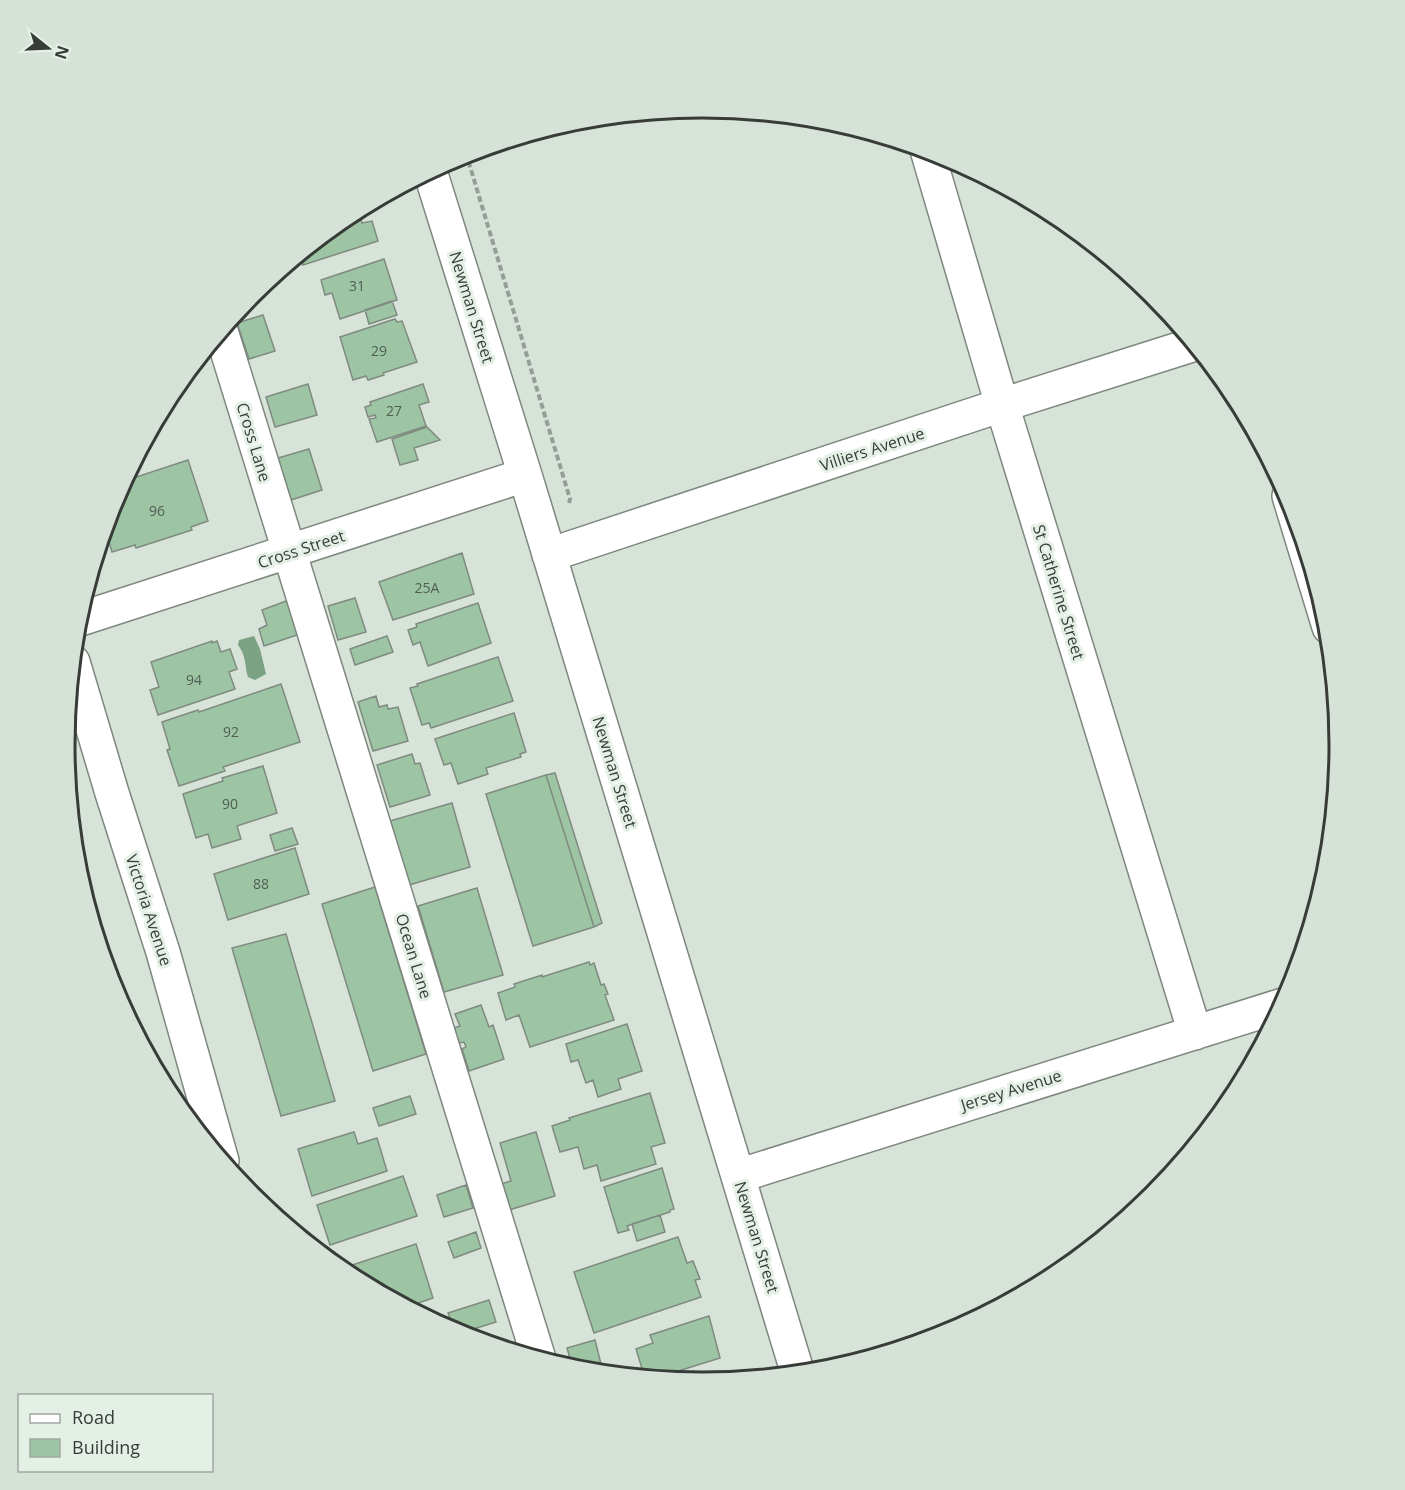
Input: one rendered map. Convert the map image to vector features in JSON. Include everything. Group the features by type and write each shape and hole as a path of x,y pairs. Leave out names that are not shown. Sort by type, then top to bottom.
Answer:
{"street":[{"name":"St Catherine Street","path":"930,160 1002,405 1195,1033"},
{"name":"Newman Street","path":"432,179 525,475 795,1365"},
{"name":"Cross Lane","path":"224,340 290,553"},
{"name":"Villiers Avenue","path":"549,555 1002,405 1187,347"},
{"name":"Cross Street","path":"88,616 525,475"},
{"name":"Ocean Lane","path":"290,553 535,1349"},
{"name":"Victoria Avenue","path":"78,680 163,952 216,1141"},
{"name":"Jersey Avenue","path":"738,1176 1271,1009"}],"path":[{"path":"469,163 570,499 567,509"}],"shaded area":[{"path":"254,636 260,649 266,674 255,680 248,677 244,657 238,645 239,640"}],"building":[{"path":"361,219 362,223 372,221 378,241 303,265 302,262 354,223"},
{"path":"384,259 397,300 340,319 332,293 325,295 321,280"},
{"path":"392,301 397,315 369,324 365,310"},
{"path":"263,315 275,351 249,359 237,324"},
{"path":"395,319 397,322 402,321 417,362 368,380 366,376 353,380 340,337"},
{"path":"308,384 317,415 275,427 266,397"},
{"path":"423,384 429,402 419,405 426,426 377,442 369,419 376,418 375,415 368,417 365,407 371,405 370,402"},
{"path":"427,427 440,440 414,448 418,460 400,465 392,439"},
{"path":"309,449 322,490 291,500 278,458"},
{"path":"188,460 208,521 191,527 192,530 136,548 135,545 112,552 109,541 135,477"},
{"path":"462,553 474,594 393,620 379,582"},
{"path":"355,598 366,632 338,640 328,606"},
{"path":"289,600 300,634 264,646 259,629 267,625 262,610"},
{"path":"478,603 491,643 428,666 420,642 413,645 408,630 417,627 416,624"},
{"path":"387,636 393,652 355,665 350,649"},
{"path":"212,641 212,643 217,641 221,652 230,649 237,669 229,672 235,689 158,715 150,690 159,687 151,662"},
{"path":"498,657 513,701 431,728 429,723 422,725 410,688"},
{"path":"281,684 300,742 223,767 225,771 179,786 167,750 170,749 162,722"},
{"path":"376,696 379,707 387,705 388,709 398,707 408,741 373,751 358,702"},
{"path":"514,713 526,752 520,754 521,757 486,768 488,774 458,784 451,763 444,765 435,739"},
{"path":"412,754 415,764 420,763 430,795 390,807 377,765"},
{"path":"263,766 277,813 237,826 241,839 212,848 208,834 196,838 183,794 223,781 222,778"},
{"path":"555,773 602,923 594,927 546,775"},
{"path":"546,775 594,927 533,946 486,794"},
{"path":"452,803 470,867 409,885 390,821"},
{"path":"292,828 298,844 275,851 270,835"},
{"path":"295,848 309,894 228,920 214,874"},
{"path":"375,887 426,1054 373,1071 322,904"},
{"path":"477,888 503,975 444,992 418,906"},
{"path":"286,934 335,1101 281,1116 232,948"},
{"path":"589,962 590,965 594,963 601,985 604,984 608,994 605,995 614,1020 530,1047 519,1015 506,1020 498,993 515,987 514,984"},
{"path":"481,1005 489,1027 493,1025 504,1059 469,1071 462,1049 466,1047 464,1042 459,1043 454,1028 460,1026 455,1014"},
{"path":"627,1024 642,1071 618,1079 621,1089 598,1097 593,1080 586,1083 578,1060 571,1062 566,1044"},
{"path":"650,1093 665,1143 651,1147 656,1164 601,1181 597,1165 584,1169 578,1147 560,1152 552,1126 570,1120 569,1118"},
{"path":"410,1096 416,1114 379,1126 373,1108"},
{"path":"354,1132 358,1144 377,1138 387,1171 312,1196 298,1149"},
{"path":"536,1132 555,1196 509,1210 501,1184 511,1181 500,1143"},
{"path":"662,1168 674,1209 627,1226 629,1230 618,1233 604,1187"},
{"path":"403,1176 417,1216 330,1245 317,1205"},
{"path":"466,1185 473,1208 444,1217 437,1195"},
{"path":"660,1215 665,1232 637,1241 632,1224"},
{"path":"476,1232 481,1248 454,1258 448,1242"},
{"path":"678,1237 687,1263 693,1261 700,1279 695,1280 701,1297 594,1333 574,1272"},
{"path":"416,1244 433,1298 417,1304 352,1265"},
{"path":"489,1300 496,1322 473,1329 450,1320 448,1313"},
{"path":"709,1316 720,1358 677,1371 642,1369 636,1349 653,1343 650,1335"},
{"path":"595,1340 601,1364 570,1358 567,1348"}]}
